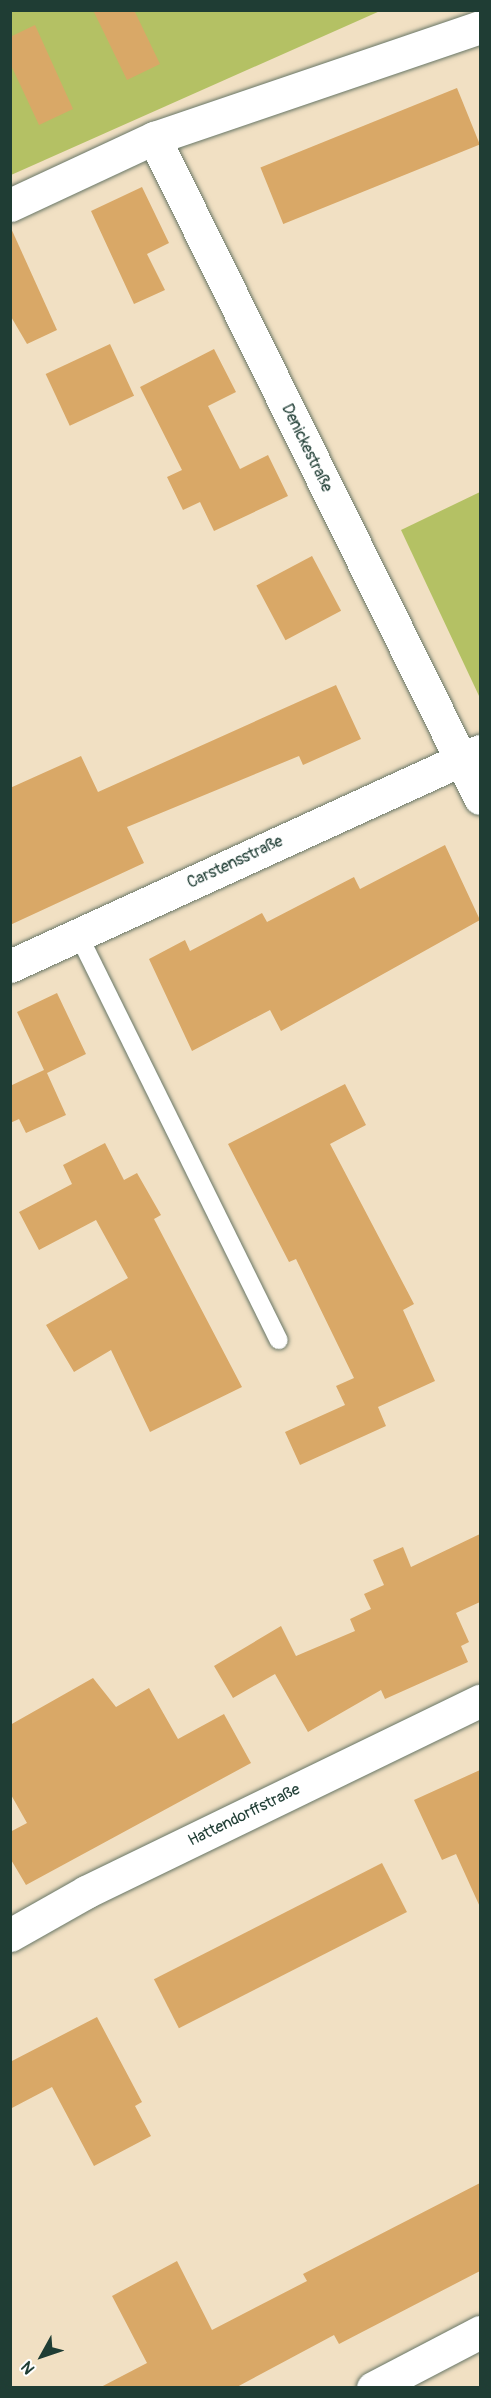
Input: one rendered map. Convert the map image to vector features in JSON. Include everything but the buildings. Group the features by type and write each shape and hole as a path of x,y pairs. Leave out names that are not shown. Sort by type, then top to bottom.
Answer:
{"street":[{"path":"10,205 154,138 480,27"},
{"name":"Denickestraße","path":"154,138 470,755"},
{"path":"470,755 480,798"},
{"name":"Carstensstraße","path":"10,966 470,755"},
{"name":"Hattendorffstraße","path":"10,1935 86,1892 480,1701"},
{"path":"374,2388 480,2332"}],"lane":[{"path":"78,934 279,1340"}],"green space":[{"path":"11,11 380,11 11,175"},
{"path":"480,492 480,698 401,530"}]}
